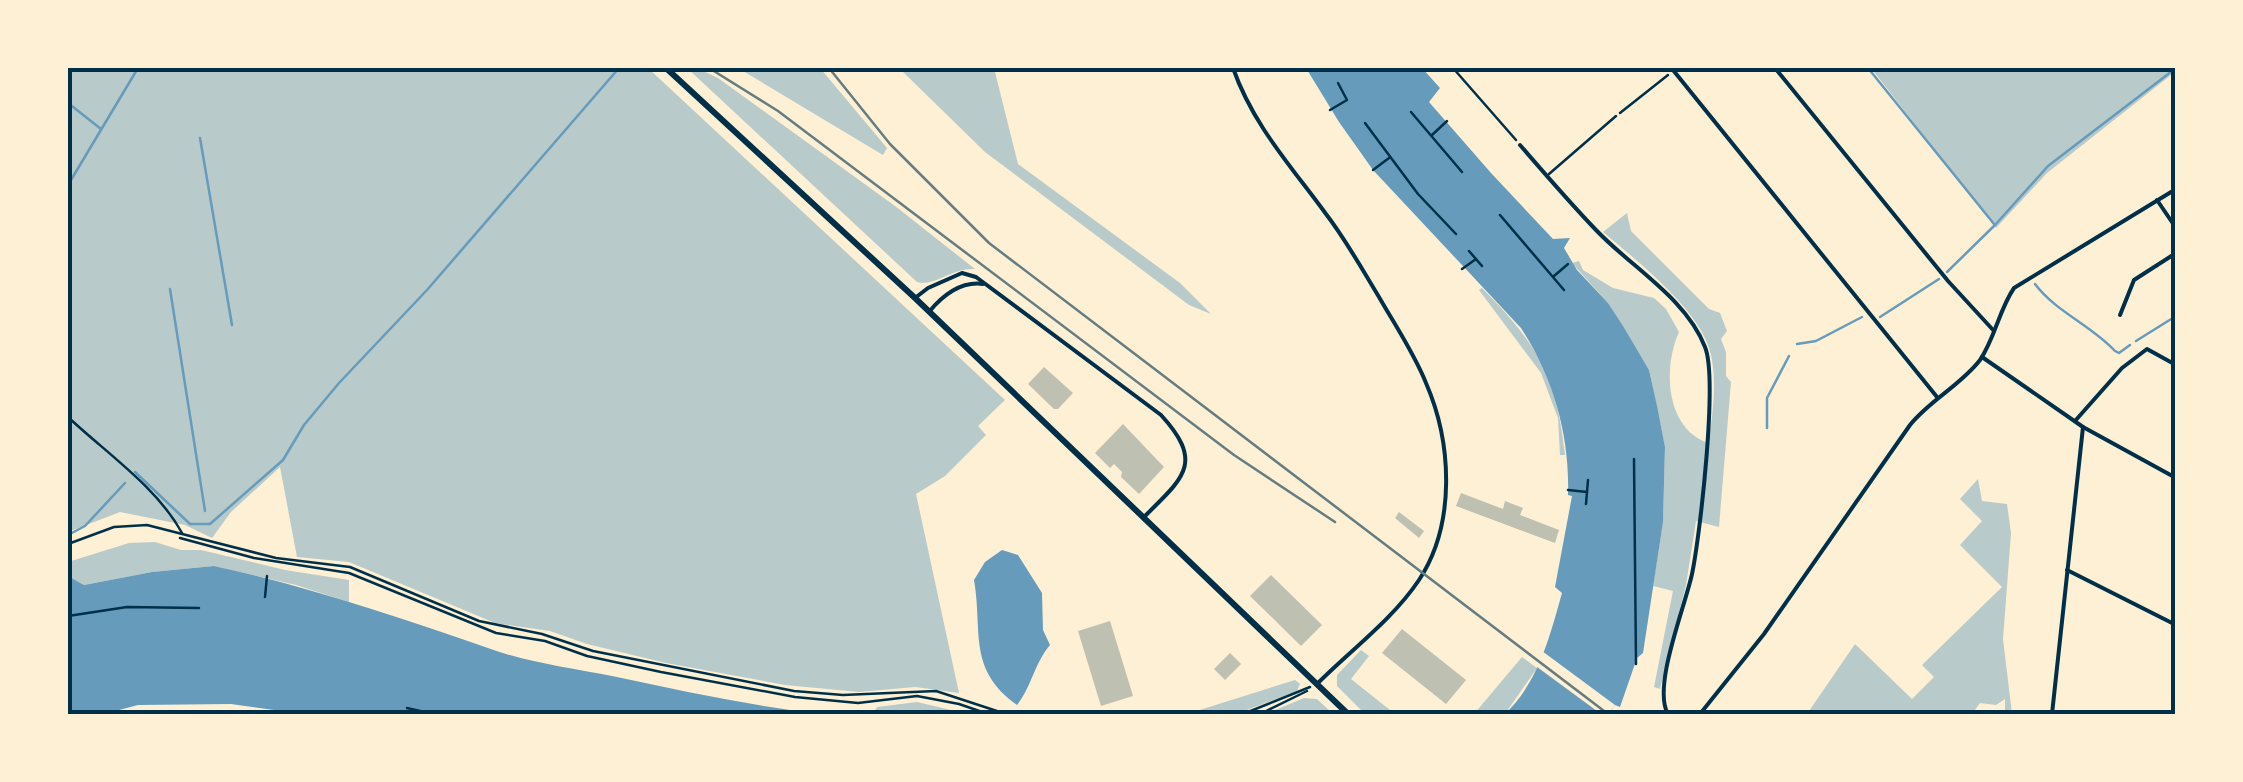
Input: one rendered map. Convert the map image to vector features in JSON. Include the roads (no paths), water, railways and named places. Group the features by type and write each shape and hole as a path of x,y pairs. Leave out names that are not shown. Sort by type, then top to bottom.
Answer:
{"main road":[{"path":"666,68 915,298 1348,714"}],"street":[{"path":"1233,68 1266,137 1350,250 1414,358 1435,408 1443,447 1444,509 1429,563 1409,594 1316,685"},
{"path":"1775,68 1948,282 1994,330"},
{"path":"1675,69 1937,397"},
{"path":"1520,145 1599,233 1678,308 1706,349 1709,398 1701,503 1693,570 1662,691 1668,714"},
{"path":"1700,714 1764,634 1910,425 1982,357 2014,288 2176,189"},
{"path":"2157,200 2176,228"},
{"path":"2120,315 2134,280 2176,253"},
{"path":"915,298 962,273 976,276 1161,415 1175,430 1186,453 1186,470 1144,517"},
{"path":"928,312 941,298 964,284 980,282 990,287"},
{"path":"2074,421 2122,368 2146,349 2176,365"},
{"path":"1982,357 2083,427 2176,478"},
{"path":"2052,714 2083,427"},
{"path":"2067,570 2176,625"}],"lane":[{"path":"1547,176 1616,116"}],"water":[{"path":"1306,68 1422,68 1440,88 1429,102 1553,239 1570,238 1564,248 1577,270 1608,303 1649,370 1665,447 1663,522 1643,653 1637,658 1620,707 1615,705 1608,714 1505,714 1534,673 1562,593 1555,587 1572,496 1568,495 1566,450 1557,407 1542,366 1521,328 1373,170"},
{"path":"1002,550 1018,555 1042,593 1043,630 1050,645 1017,705 990,678 978,633 974,580 985,562"},
{"path":"214,566 316,592 532,661 717,698 822,714 303,714 231,704 138,705 104,714 68,714 68,576 84,585 152,572"}],"waterway":[{"path":"68,185 138,68"},
{"path":"135,472 190,524 210,524 283,460 304,425 339,383 427,290 619,68"},
{"path":"1868,68 1994,224"},
{"path":"1947,272 2048,166 2176,68"},
{"path":"68,103 101,129"},
{"path":"200,138 232,325"},
{"path":"1880,317 1939,279"},
{"path":"2035,284 2053,303 2115,351 2119,353 2130,345"},
{"path":"170,289 205,511"},
{"path":"2136,341 2176,316"},
{"path":"1797,344 1816,341 1862,317"},
{"path":"1767,428 1767,398 1789,356"},
{"path":"68,535 85,526 125,483"}],"railway":[{"path":"709,68 778,111 1234,455 1335,522"},
{"path":"829,68 890,144 989,243 1608,714"}]}
